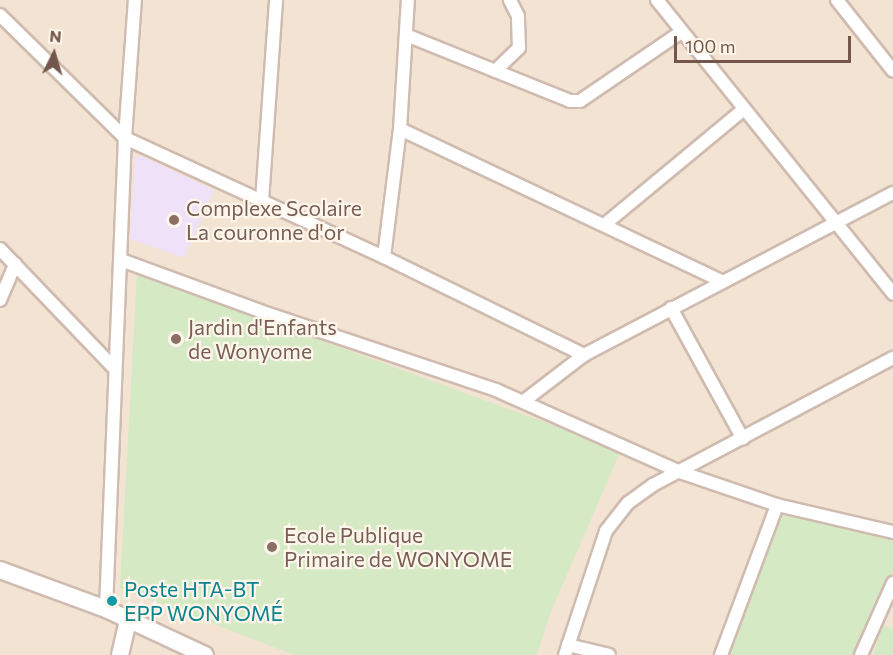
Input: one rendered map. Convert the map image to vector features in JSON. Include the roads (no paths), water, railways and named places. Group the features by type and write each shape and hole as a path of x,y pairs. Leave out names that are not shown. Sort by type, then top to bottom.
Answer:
{"main road":[{"path":"0,570 106,609 205,655"},
{"path":"120,655 128,619"}],"street":[{"path":"106,609 125,138 135,0"},
{"path":"262,201 276,0"},
{"path":"384,257 400,129 408,0"},
{"path":"495,71 519,48 518,16 510,0"},
{"path":"657,0 893,294"},
{"path":"837,0 893,71"},
{"path":"0,15 125,138 384,257 584,355"},
{"path":"405,35 570,101 580,101 681,32"},
{"path":"604,225 744,109"},
{"path":"400,129 723,282"},
{"path":"524,401 584,355 893,193"},
{"path":"0,249 115,369"},
{"path":"121,260 524,401 680,472 777,505 893,532"},
{"path":"0,300 15,264"},
{"path":"671,308 743,439"},
{"path":"609,655 567,650 610,525 628,503 680,472 893,358"},
{"path":"721,655 777,505"},
{"path":"861,655 893,583"}],"place":[{"name":"Complexe Scolaire La couronne d'or","path":"174,220"},
{"name":"Jardin d'Enfants de Wonyome","path":"176,339"},
{"name":"Ecole Publique Primaire de WONYOME","path":"272,547"},
{"name":"Poste HTA-BT EPP WONYOMÉ","path":"112,601"}]}
